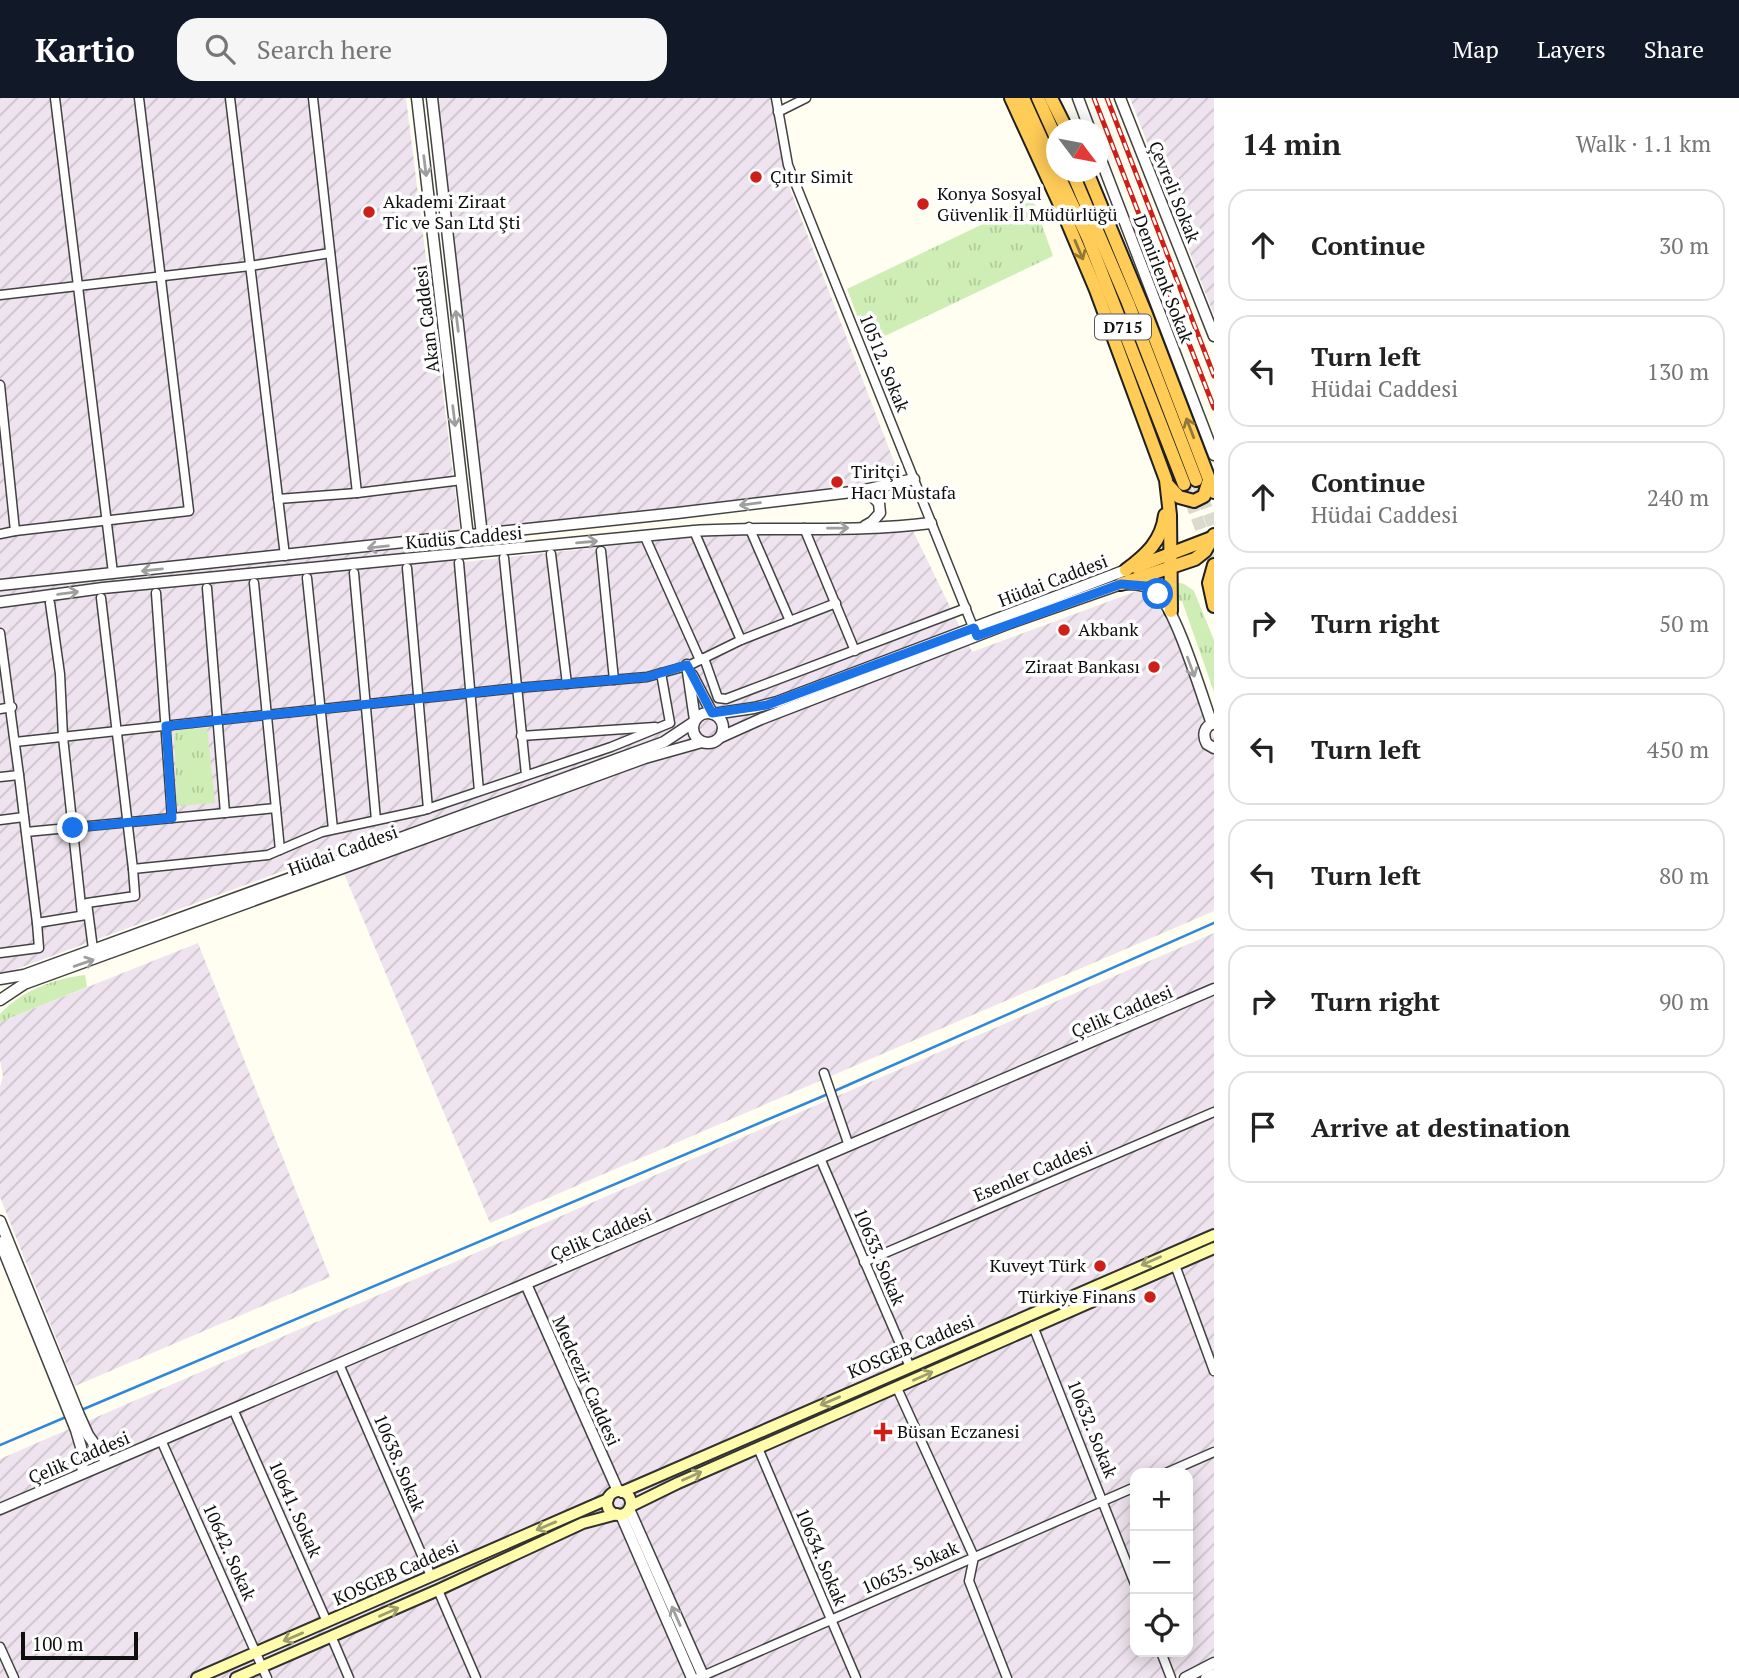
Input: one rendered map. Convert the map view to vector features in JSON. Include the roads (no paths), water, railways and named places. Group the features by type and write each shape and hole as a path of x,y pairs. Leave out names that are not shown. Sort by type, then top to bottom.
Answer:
{"highway":[{"path":"1011,98 1096,290 1166,480 1170,507 1171,611"},
{"name":"D715","path":"1023,98 1046,147"},
{"path":"1038,98 1047,119"},
{"path":"1051,98 1062,119"},
{"name":"D715","path":"1062,182 1201,484"},
{"name":"D715","path":"1076,182 1201,484"},
{"path":"1091,182 1145,313 1204,496 1190,502 1175,494 1166,480"},
{"path":"1126,570 1152,548 1163,527 1165,505 1156,453"},
{"path":"1126,570 1214,537"},
{"path":"1121,584 1198,557 1214,537"},
{"path":"1214,565 1209,583 1214,605"},
{"path":"1214,585 1214,605"}],"main road":[{"name":"KOSGEB Caddesi","path":"197,1678 1214,1235"},
{"name":"KOSGEB Caddesi","path":"236,1678 264,1673 332,1638 583,1523 624,1511 758,1448 1214,1248"},
{"path":"616,1494 631,1499 624,1511 610,1510 616,1494"}],"street":[{"path":"55,98 113,573"},
{"path":"0,534 189,511 139,98"},
{"path":"230,98 285,556"},
{"path":"313,98 357,493"},
{"name":"Akan Caddesi","path":"417,98 468,537"},
{"name":"Akan Caddesi","path":"432,98 482,535"},
{"name":"10512. Sokak","path":"776,98 788,165 975,632"},
{"path":"778,112 806,98"},
{"path":"1078,98 1086,119"},
{"name":"Çevreli Sokak","path":"1120,98 1214,336"},
{"name":"Demirlenk Sokak","path":"1109,181 1214,455"},
{"path":"0,295 250,266 330,253"},
{"path":"0,385 15,531"},
{"name":"Kudüs Caddesi","path":"0,585 468,537 860,491 914,479"},
{"path":"278,499 357,493 462,480"},
{"path":"860,491 871,495 879,503 880,513 872,522 861,527"},
{"name":"Kudüs Caddesi","path":"0,602 103,588 694,531 749,527 892,528 931,523"},
{"path":"749,527 790,621"},
{"path":"804,528 855,652"},
{"path":"694,531 741,640"},
{"path":"645,537 718,698 726,699 966,608"},
{"path":"601,551 614,680"},
{"path":"551,554 568,684"},
{"path":"504,558 526,775"},
{"path":"459,563 479,791"},
{"path":"407,568 428,809"},
{"name":"Hüdai Caddesi","path":"721,737 1126,570"},
{"path":"354,573 376,820"},
{"path":"307,578 333,829"},
{"path":"254,583 281,850"},
{"path":"1121,584 1140,585 1151,589 1162,597 1171,611 1213,723 1204,734 1207,744 1213,748"},
{"name":"Hüdai Caddesi","path":"713,714 767,705 1121,584"},
{"path":"207,588 225,813"},
{"path":"156,593 172,818"},
{"path":"85,915 87,903 135,897 134,869 101,598"},
{"path":"50,603 60,674 63,737 73,828 85,915 93,949"},
{"path":"16,742 517,688 647,677 687,665 741,640 836,603"},
{"path":"0,632 12,707 38,948 0,953"},
{"path":"687,665 713,714 723,723 721,737 713,743 702,742 694,732 695,708 687,665"},
{"path":"134,869 268,855 333,829 428,809 611,747 670,723 661,673"},
{"path":"0,709 12,707"},
{"path":"695,721 704,713 713,714"},
{"name":"Hüdai Caddesi","path":"0,979 24,975 664,742 695,721"},
{"path":"522,736 665,726"},
{"name":"Hüdai Caddesi","path":"0,1000 24,984 612,769 702,742"},
{"path":"0,777 19,775"},
{"path":"26,832 276,808"},
{"path":"0,820 24,817"},
{"path":"37,923 85,915"},
{"name":"Çelik Caddesi","path":"0,1509 1214,989"},
{"path":"824,1073 849,1146"},
{"name":"Esenler Caddesi","path":"864,1262 1214,1112"},
{"name":"10633. Sokak","path":"820,1158 910,1367"},
{"path":"1,1225 66,1396"},
{"path":"0,1242 80,1428 107,1462"},
{"path":"1175,1265 1214,1371"},
{"name":"Medcezir Caddesi","path":"526,1284 616,1494"},
{"name":"10632. Sokak","path":"1033,1326 1130,1570"},
{"name":"10638. Sokak","path":"339,1364 431,1576"},
{"path":"897,1388 974,1557 969,1581 1007,1678"},
{"name":"10641. Sokak","path":"233,1409 327,1622"},
{"path":"80,1428 83,1473"},
{"name":"10642. Sokak","path":"161,1440 264,1673"},
{"name":"10634. Sokak","path":"758,1448 856,1678"},
{"path":"1177,1468 1214,1452"},
{"name":"10635. Sokak","path":"702,1677 1130,1489"},
{"path":"624,1511 702,1677"},
{"path":"624,1511 692,1678"},
{"path":"438,1590 476,1678"},
{"path":"332,1638 349,1678"},
{"path":"0,1647 13,1678"},
{"path":"1163,1657 1171,1678"},
{"path":"1185,1678 1214,1663"},
{"path":"1206,1678 1214,1674"}],"waterway":[{"path":"79,1411 821,1097 1214,923"},
{"path":"0,1445 66,1417"}],"tunnel":[{"path":"1196,480 1214,528"},
{"path":"1184,484 1214,563"}],"railway":[{"path":"1094,98 1214,408"},
{"path":"1107,98 1214,376"}],"place":[{"name":"Çıtır Simit","path":"756,177"},
{"name":"Konya Sosyal Güvenlik İl Müdürlüğü","path":"923,204"},
{"name":"Akademi Ziraat Tic ve San Ltd Şti","path":"369,212"},
{"name":"Tiritçi Hacı Mustafa","path":"837,482"},
{"name":"Akbank","path":"1064,630"},
{"name":"Ziraat Bankası","path":"1154,667"},
{"name":"Kuveyt Türk","path":"1100,1266"},
{"name":"Türkiye Finans","path":"1150,1297"},
{"name":"Büsan Eczanesi","path":"883,1432"}]}
